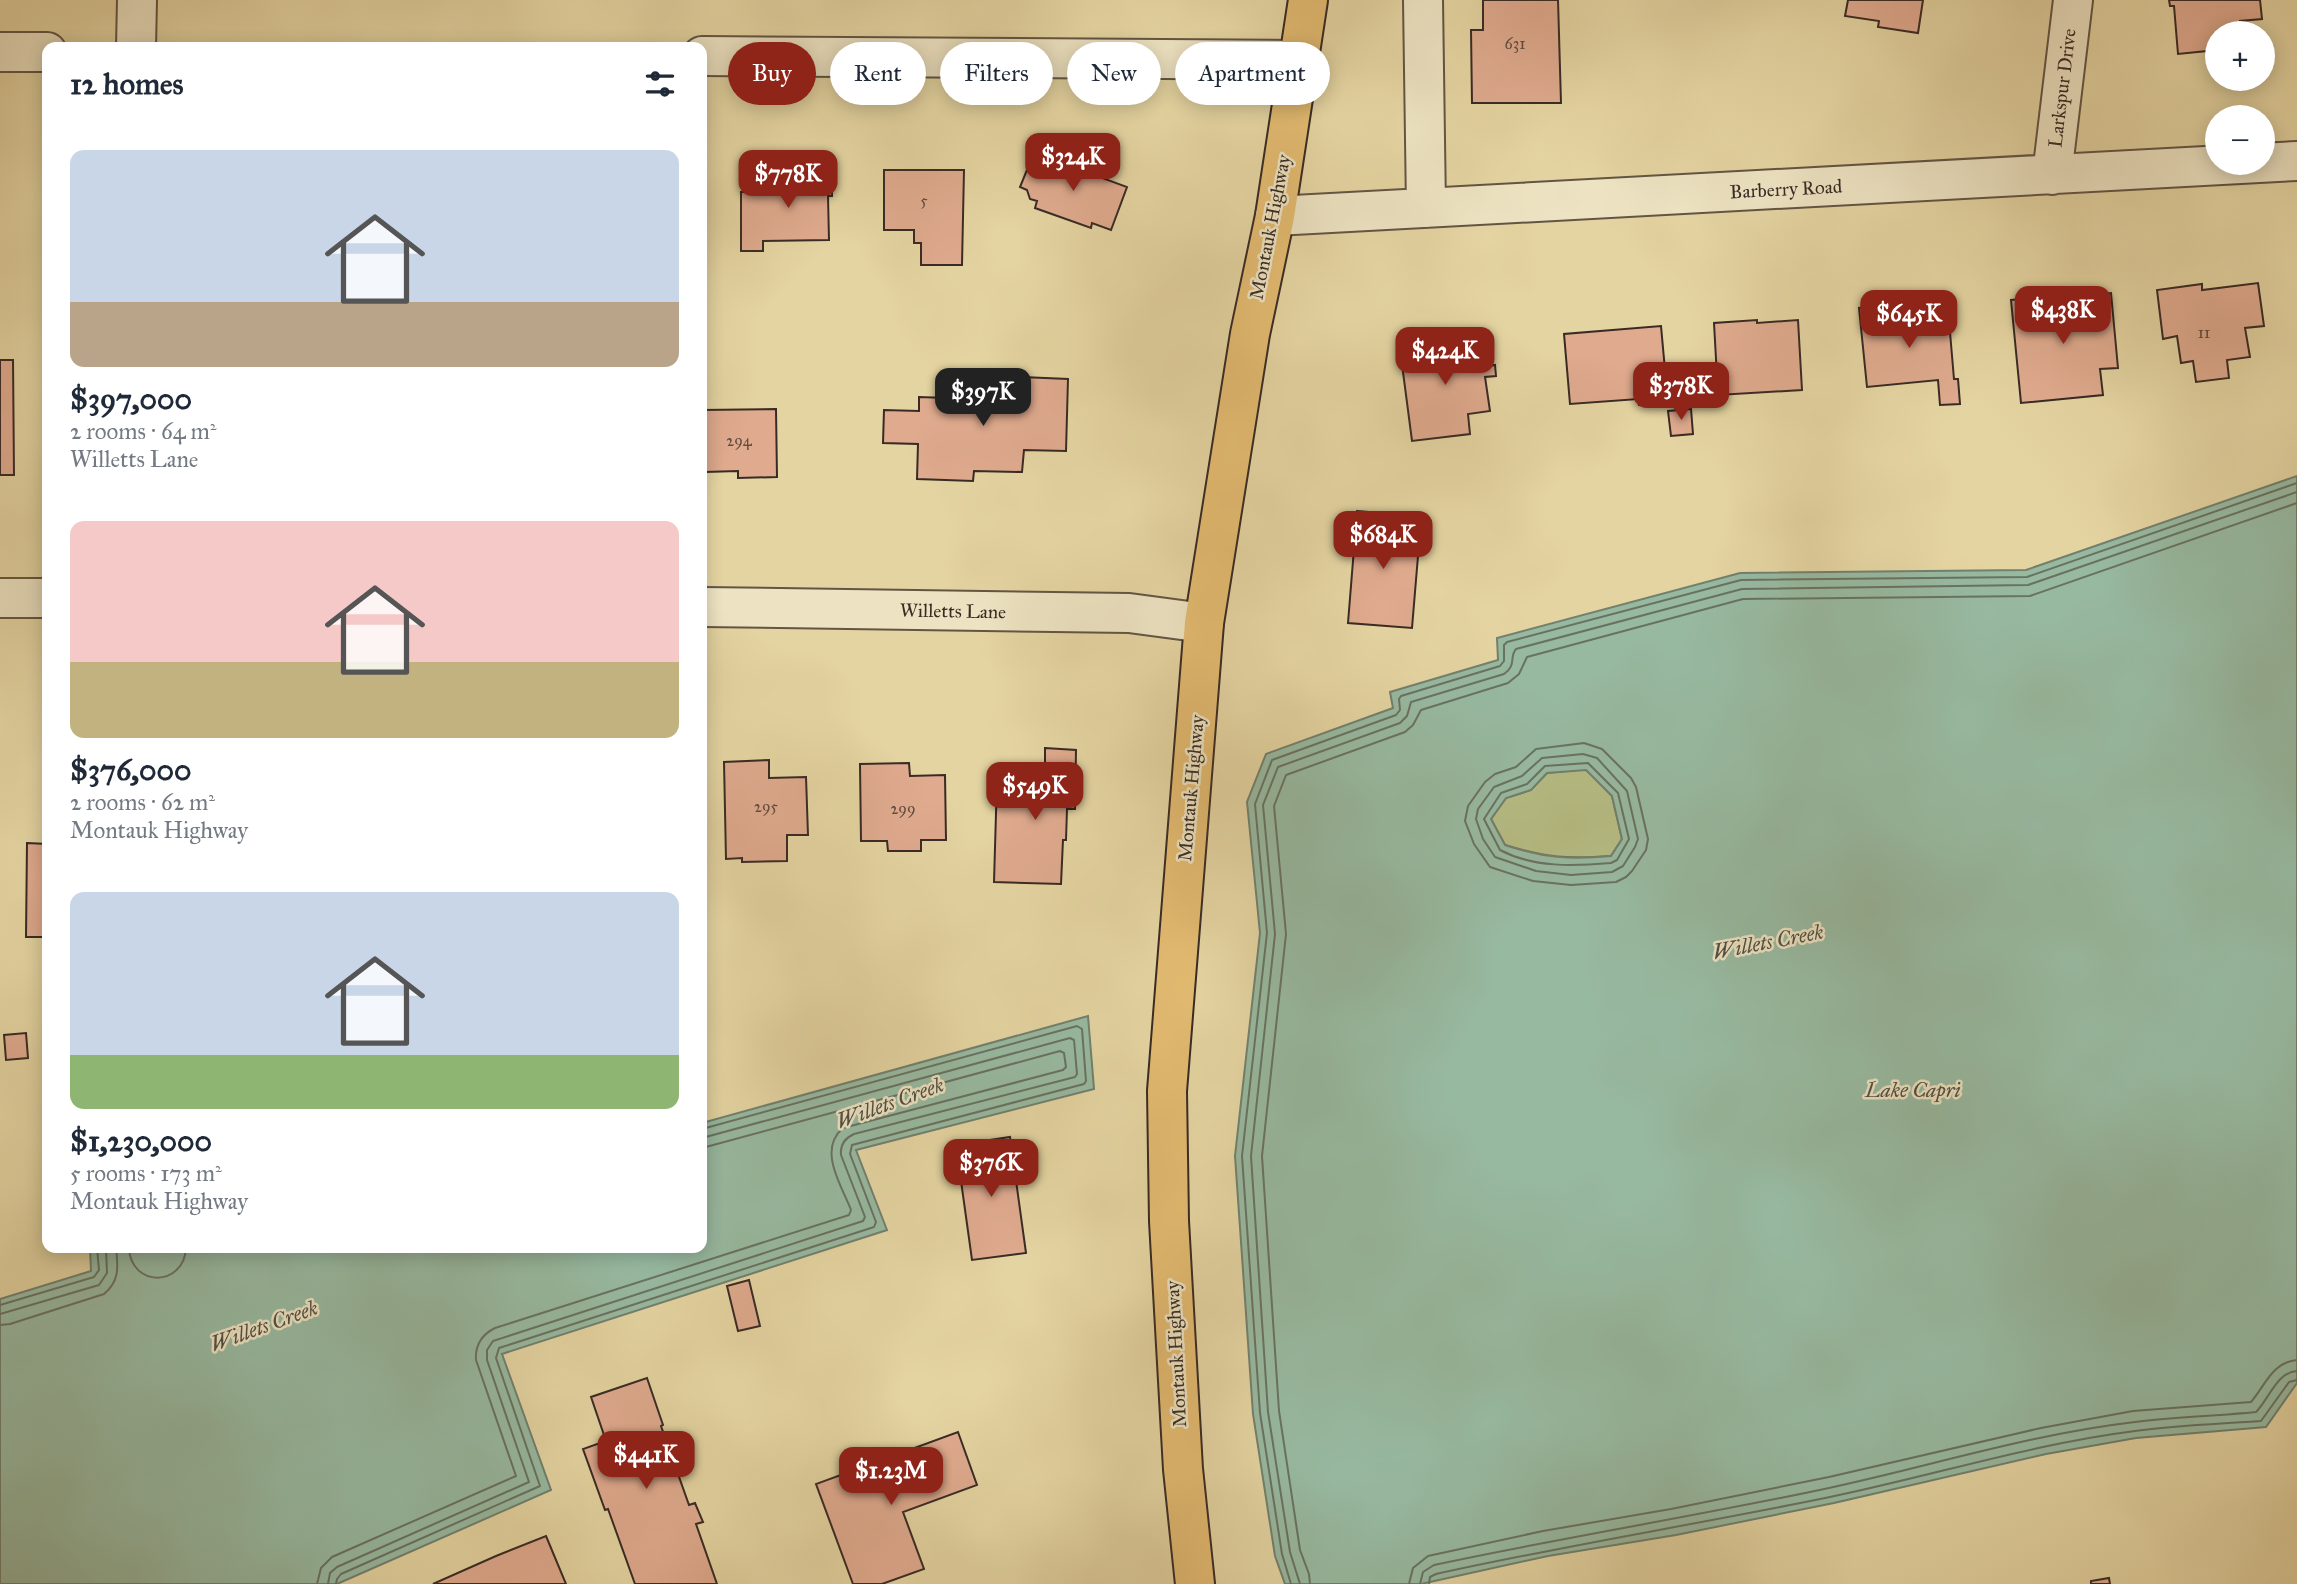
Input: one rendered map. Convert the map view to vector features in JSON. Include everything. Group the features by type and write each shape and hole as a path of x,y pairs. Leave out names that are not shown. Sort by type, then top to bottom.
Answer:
{"main road":[{"name":"Montauk Highway","path":"1302,42 1308,0"},
{"name":"Montauk Highway","path":"1195,1584 1183,1469 1169,1221 1167,1091 1204,623 1250,334 1275,216 1292,105"}],"street":[{"path":"136,0 136,42"},
{"path":"1423,0 1426,208"},
{"name":"Larkspur Drive","path":"2052,176 2073,0"},
{"path":"0,52 42,52"},
{"path":"707,56 1175,59"},
{"name":"Barberry Road","path":"1275,216 2297,161"},
{"path":"0,598 42,598"},
{"name":"Willetts Lane","path":"707,607 1129,613 1204,623"}],"shaded area":[{"path":"1586,769 1612,796 1622,839 1611,856 1558,856 1533,853 1505,845 1491,819 1506,798 1531,790 1547,773"}],"water":[{"name":"Lake Capri","path":"2297,476 2297,1383 2266,1427 2136,1438 2046,1454 1834,1503 1676,1535 1548,1556 1421,1584 1285,1584 1275,1556 1253,1414 1235,1156 1260,933 1247,802 1266,754 1393,708 1390,692 1498,660 1497,638 1740,573 2026,570","holes":["1586,770 1612,796 1622,839 1611,856 1557,857 1505,845 1491,819 1506,798 1531,790 1547,773"]},
{"name":"Willets Creek","path":"1088,1016 1094,1089 856,1150 887,1230 502,1354 551,1490 337,1584 0,1584 0,1299 91,1271 90,1253 707,1253 707,1122"}],"building":[{"path":"1483,0 1558,0 1561,103 1472,103 1471,30 1483,30"},
{"path":"1848,0 1923,0 1918,33 1878,27 1879,21 1845,16"},
{"path":"2169,0 2260,0 2262,19 2205,21 2205,51 2178,54 2174,6 2170,6"},
{"path":"1040,155 1127,187 1111,230 1092,223 1091,228 1035,208 1037,201 1030,199 1027,190 1020,187 1031,160 1037,162"},
{"path":"786,167 832,167 832,196 828,196 829,240 763,241 763,251 741,251 741,192 787,191"},
{"path":"884,170 964,170 962,265 921,265 921,243 914,243 914,230 884,230"},
{"path":"2258,283 2264,326 2245,328 2250,357 2227,360 2229,378 2196,382 2193,361 2181,363 2177,336 2163,339 2157,290 2202,284 2202,290"},
{"path":"2111,293 2118,368 2100,369 2103,395 2021,403 2011,300 2057,296 2058,301"},
{"path":"1887,305 1887,315 1948,309 1954,379 1958,379 1960,404 1940,405 1938,380 1867,387 1859,308"},
{"path":"1757,320 1757,323 1798,320 1802,390 1718,395 1714,323"},
{"path":"1661,326 1668,403 1639,405 1638,399 1570,404 1564,334"},
{"path":"1485,338 1488,366 1495,365 1496,376 1485,377 1490,411 1468,414 1470,434 1412,441 1400,349"},
{"path":"0,360 13,360 14,475 0,475"},
{"path":"999,376 1068,379 1066,451 1024,450 1022,472 974,471 973,481 917,479 918,444 883,443 884,410 919,411 919,397 948,398 948,390 999,392"},
{"path":"776,409 777,477 738,478 738,471 707,472 707,410"},
{"path":"1691,409 1693,434 1671,436 1668,411"},
{"path":"1357,511 1404,515 1402,530 1420,532 1412,628 1348,623"},
{"path":"1045,748 1076,750 1075,809 1067,809 1061,884 994,882 997,779 1045,780"},
{"path":"769,760 769,778 806,777 808,835 787,835 787,861 742,862 742,858 726,859 724,762"},
{"path":"909,763 910,776 945,775 946,840 921,840 921,851 888,851 887,841 861,841 860,764"},
{"path":"27,843 42,844 42,937 26,937"},
{"path":"26,1033 28,1058 6,1060 4,1035"},
{"path":"1010,1137 1026,1253 972,1260 956,1145"},
{"path":"749,1280 760,1326 738,1331 727,1286"},
{"path":"647,1378 689,1505 695,1503 703,1522 696,1524 717,1584 635,1584 583,1449 606,1441 591,1397"},
{"path":"958,1432 977,1485 903,1512 924,1569 882,1584 853,1584 816,1484"},
{"path":"546,1536 566,1584 433,1584 496,1556"},
{"path":"2109,1578 2110,1584 2091,1584 2091,1581"}]}
